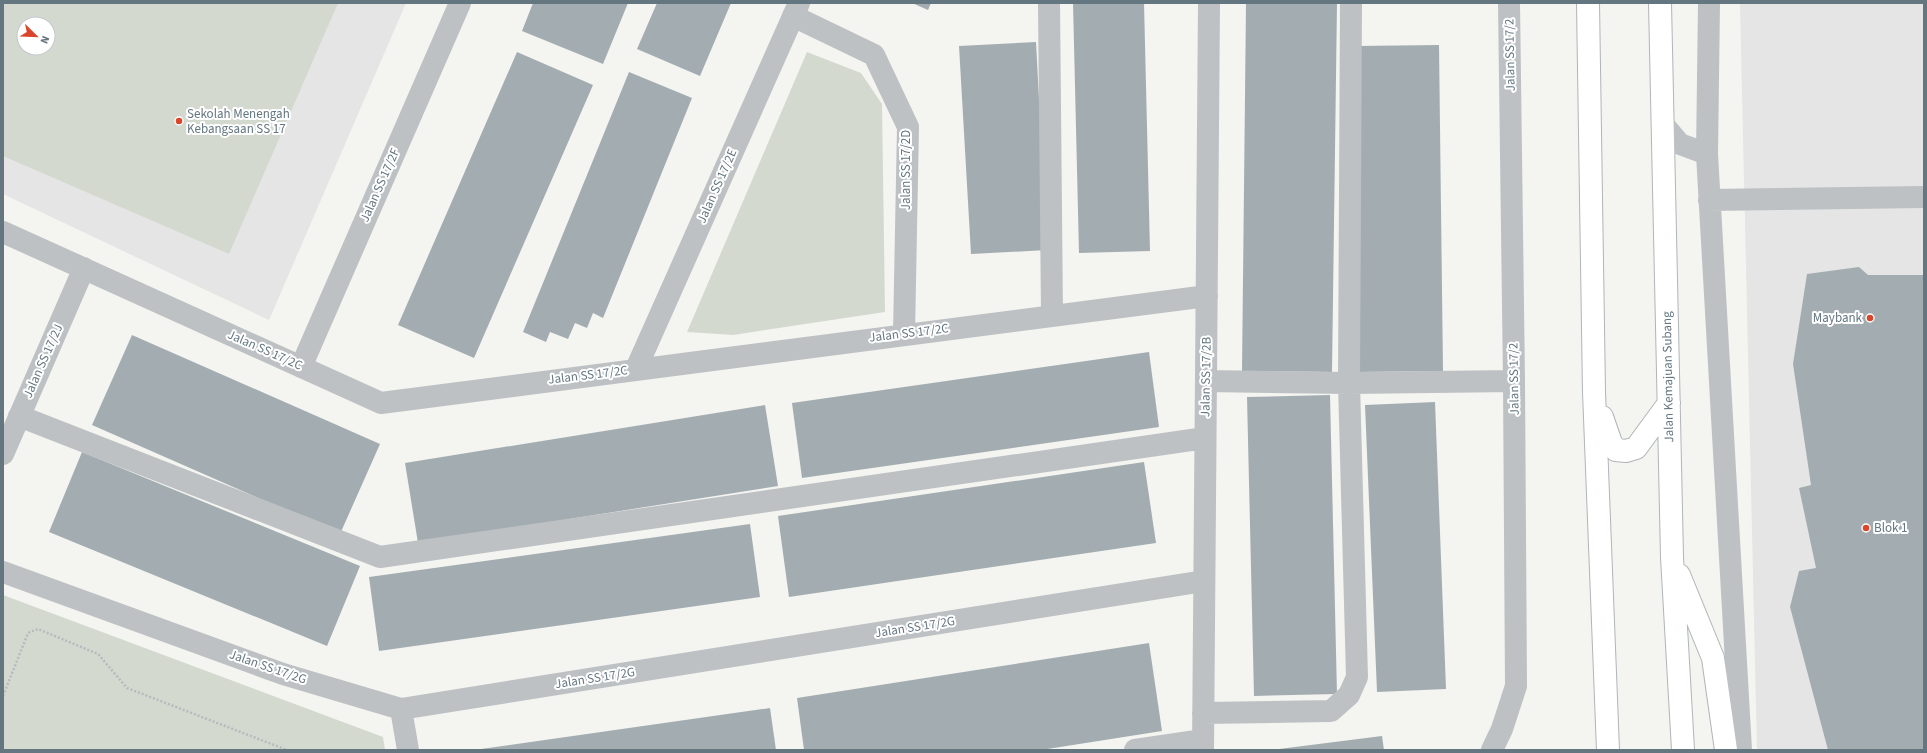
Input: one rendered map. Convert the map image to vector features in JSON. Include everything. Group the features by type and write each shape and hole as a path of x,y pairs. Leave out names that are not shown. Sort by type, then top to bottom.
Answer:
{"main road":[{"path":"1588,3 1594,392 1607,746"},
{"name":"Jalan Kemajuan Subang","path":"1660,3 1672,557 1683,750"},
{"path":"1594,392 1611,443 1616,450 1626,451 1636,448 1669,402"},
{"path":"1672,557 1713,658 1726,750"}],"street":[{"name":"Jalan SS 17/2F","path":"301,367 460,3"},
{"path":"1048,3 1052,315"},
{"name":"Jalan SS 17/2B","path":"1203,745 1209,3"},
{"path":"1203,713 1331,711 1349,695 1357,676 1349,383 1351,3"},
{"name":"Jalan SS 17/2","path":"1492,750 1502,728 1516,686 1509,3"},
{"path":"1709,3 1707,154 1741,750"},
{"name":"Jalan SS 17/2D","path":"796,9 874,55 908,127 904,334"},
{"name":"Jalan SS 17/2E","path":"636,369 796,9"},
{"path":"1662,124 1680,144 1707,154"},
{"path":"1709,200 1924,198"},
{"name":"Jalan SS 17/2C","path":"3,232 381,403 904,334 1207,296"},
{"name":"Jalan SS 17/2J","path":"3,454 84,268"},
{"path":"1206,381 1349,383 1514,381"},
{"path":"19,416 380,557 1205,438"},
{"name":"Jalan SS 17/2G","path":"3,572 283,674 401,709 1204,581"},
{"path":"401,709 408,750"},
{"path":"1135,750 1203,745"}],"path":[{"path":"3,696 28,633 38,629 98,654 128,688 287,750"}],"shaded area":[{"name":"Sekolah Menengah Kebangsaan SS 17","path":"3,3 406,3 269,320 3,194"},
{"name":"Sekolah Menengah Kebangsaan SS 17","path":"3,3 338,3 229,254 3,156"},
{"path":"1740,3 1924,3 1924,750 1757,750"},
{"path":"807,52 861,73 882,104 885,312 733,335 687,332"},
{"path":"3,595 383,737 385,750 3,750"}],"building":[{"path":"533,3 628,3 603,64 522,31"},
{"path":"657,3 731,3 700,76 637,49"},
{"path":"912,3 931,3 928,10"},
{"path":"1073,3 1144,3 1150,251 1079,253"},
{"path":"1246,3 1337,3 1332,372 1242,371"},
{"path":"1036,42 1047,250 971,254 959,46"},
{"path":"1439,45 1443,371 1360,372 1356,46"},
{"path":"517,52 593,85 474,358 398,325"},
{"path":"629,72 692,98 603,318 593,313 587,328 575,323 568,339 550,332 546,342 523,332"},
{"name":"Blok 1","path":"1859,267 1868,275 1924,275 1924,750 1828,750 1790,607 1799,571 1816,568 1799,488 1811,485 1793,364 1807,274"},
{"path":"132,335 380,444 340,534 92,425"},
{"path":"1149,352 1159,427 802,478 792,403"},
{"path":"1330,395 1337,694 1254,696 1247,397"},
{"path":"1435,402 1446,689 1377,692 1365,405"},
{"path":"765,405 778,486 418,543 405,463"},
{"path":"82,452 360,566 327,646 49,532"},
{"path":"1144,462 1156,543 789,597 778,516"},
{"path":"750,524 760,597 379,651 369,577"},
{"path":"1149,643 1162,731 1041,750 804,750 797,698"},
{"path":"770,708 776,750 481,750 481,749"},
{"path":"1382,736 1384,750 1279,750 1279,749"}],"place":[{"name":"Sekolah Menengah Kebangsaan SS 17","path":"179,121"},
{"name":"Maybank","path":"1870,318"},
{"name":"Blok 1","path":"1866,528"}]}
